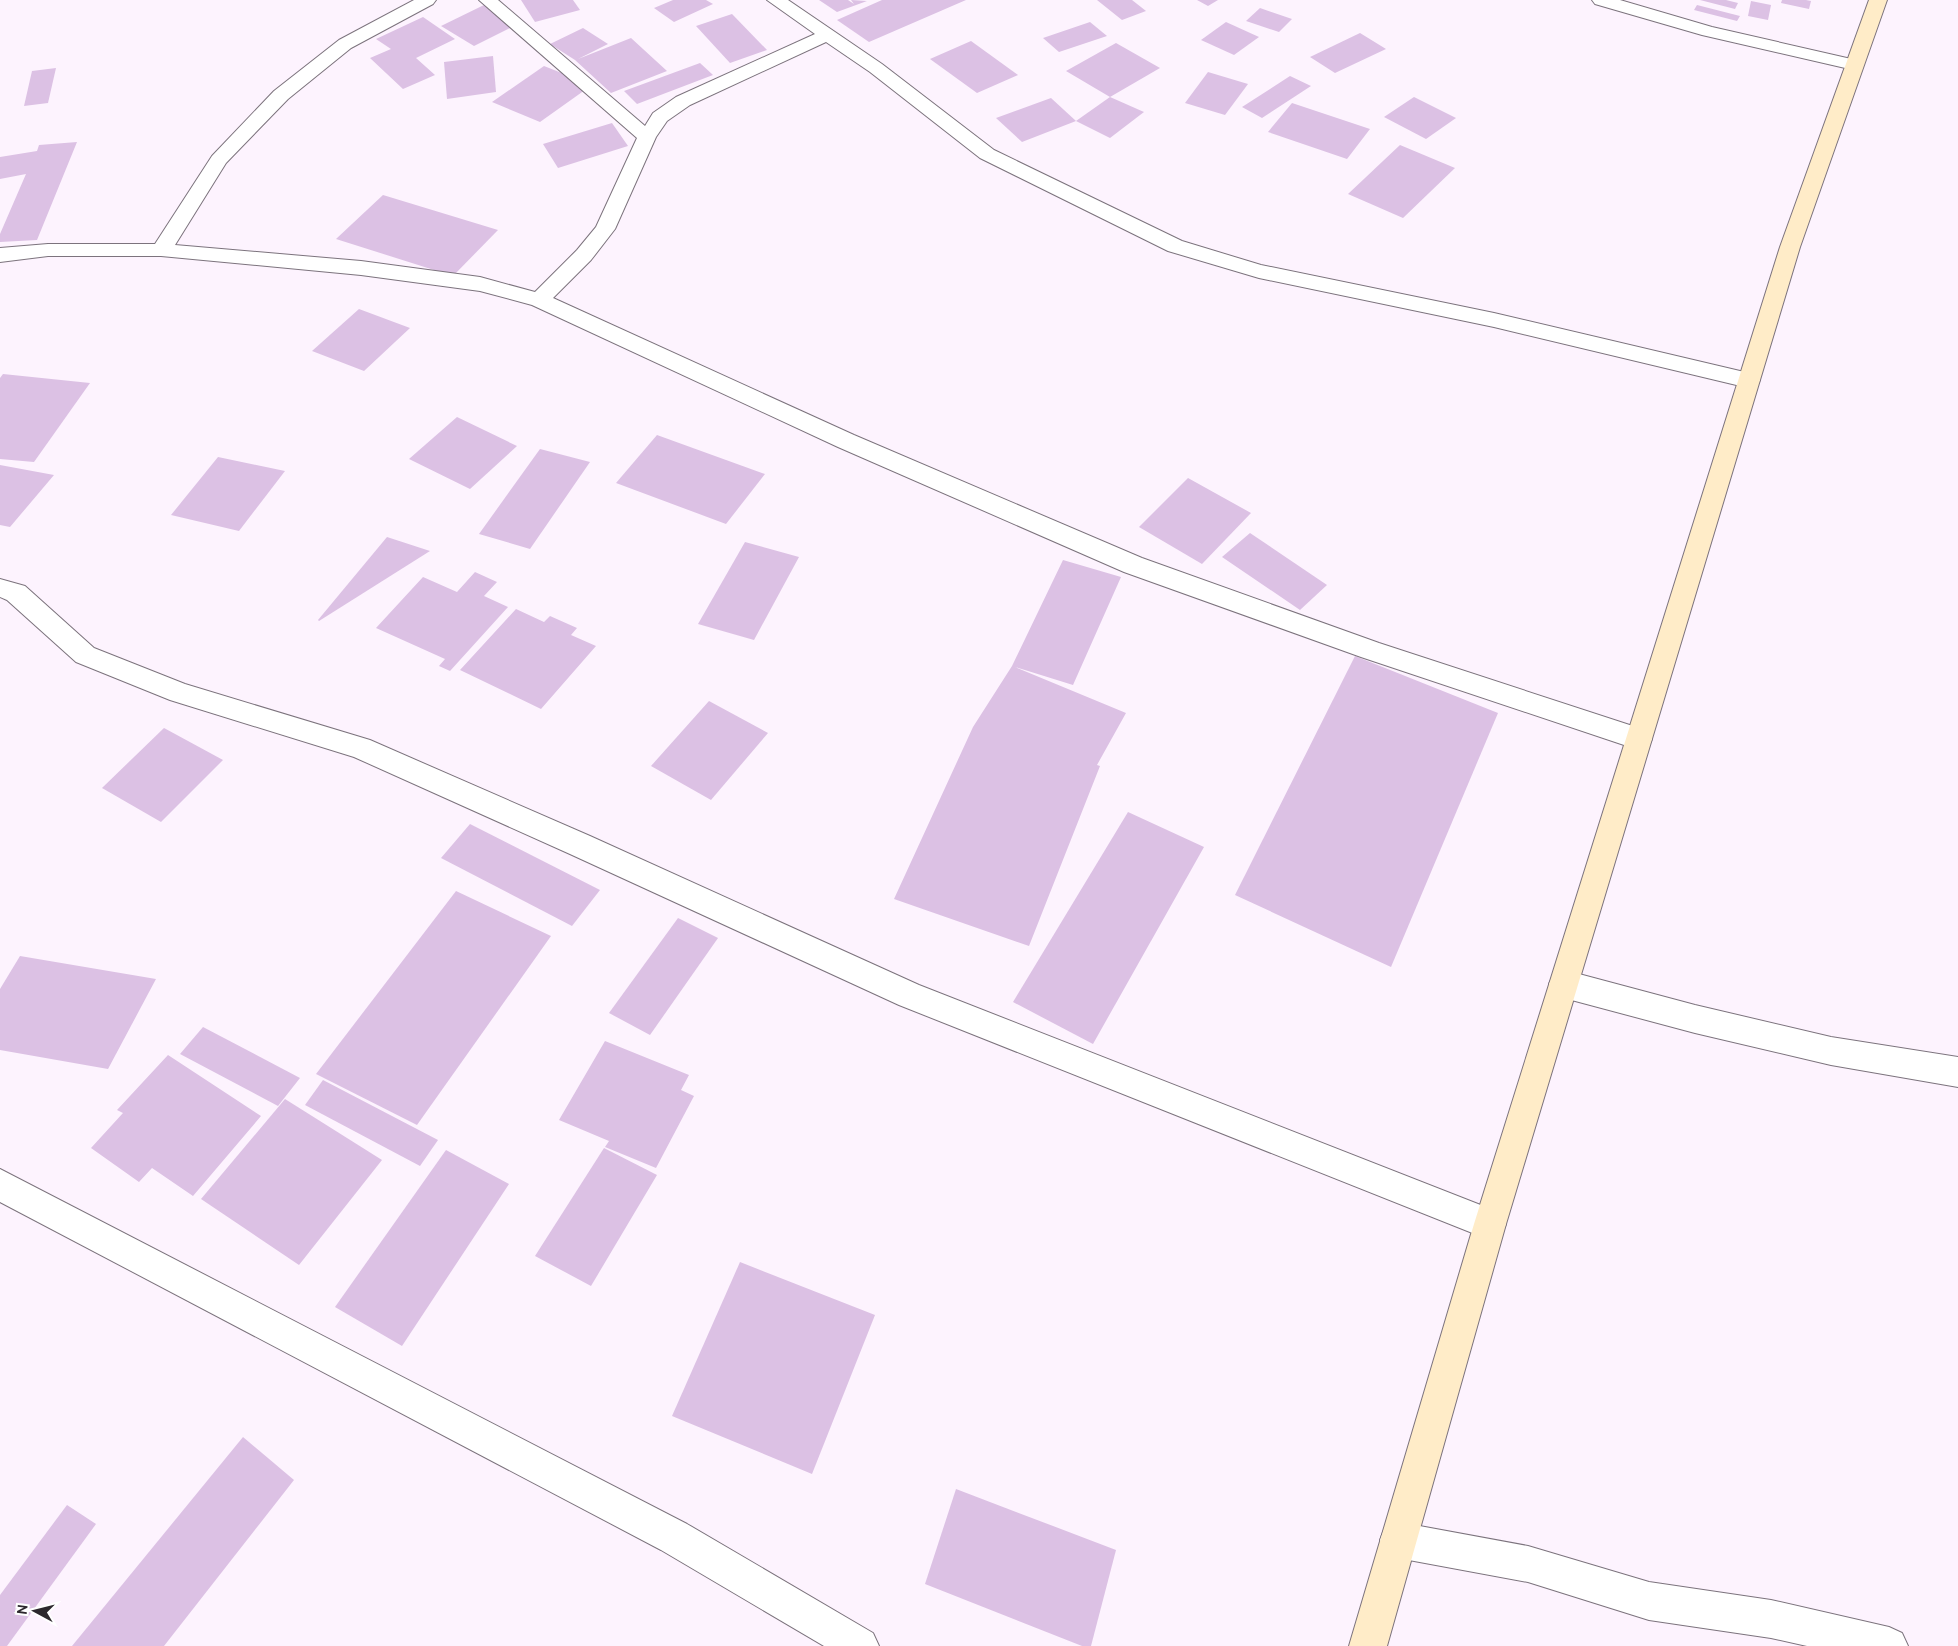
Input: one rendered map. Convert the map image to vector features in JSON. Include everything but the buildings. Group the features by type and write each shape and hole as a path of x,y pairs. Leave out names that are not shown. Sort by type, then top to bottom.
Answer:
{"street":[{"path":"161,250 219,160 281,96 345,44 427,0"},
{"path":"488,0 647,137"},
{"path":"776,0 876,68 987,154 1175,246 1259,271 1494,320 1749,380"},
{"path":"1601,0 1708,30 1854,66"},
{"path":"1368,1646 1490,1224 1790,247 1878,0"},
{"path":"538,300 584,255 604,229 647,137 660,117 683,102 828,35"},
{"path":"0,255 48,250 161,250 360,268 480,284 538,300 846,441 1133,566 1370,650 1639,739"},
{"path":"0,588 16,593 85,655 179,693 361,748 580,844 910,995 1490,1224"},
{"path":"1564,984 1696,1019 1831,1050 1958,1072"},
{"path":"0,1185 674,1537 860,1646"},
{"path":"1398,1540 1528,1564 1649,1601 1771,1619 1889,1646"}]}
